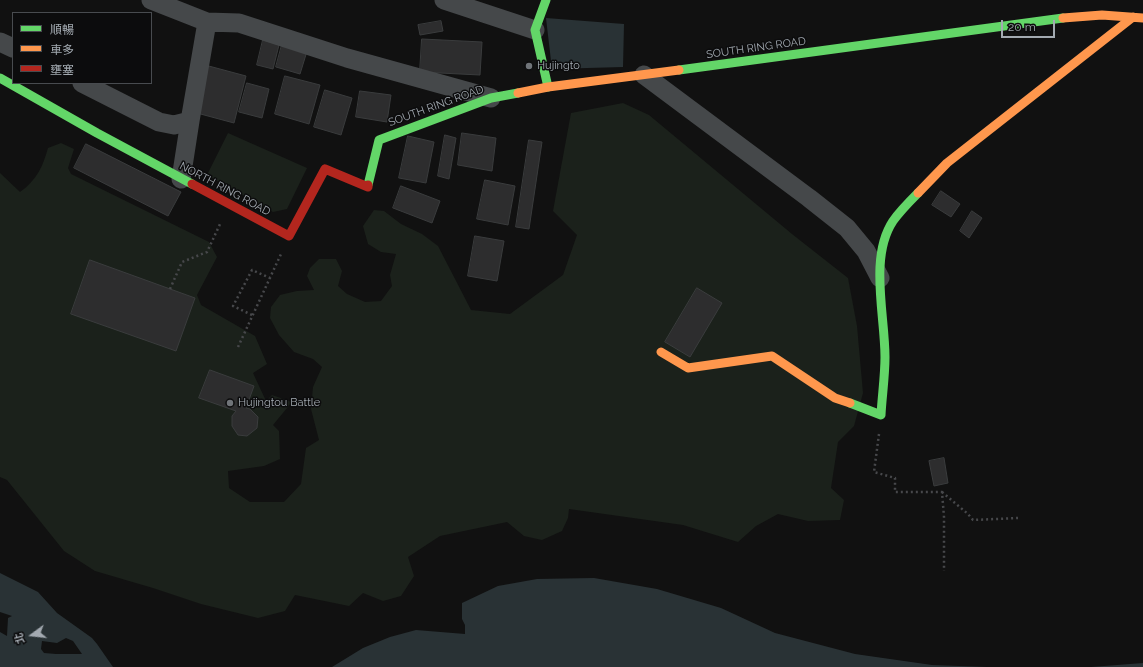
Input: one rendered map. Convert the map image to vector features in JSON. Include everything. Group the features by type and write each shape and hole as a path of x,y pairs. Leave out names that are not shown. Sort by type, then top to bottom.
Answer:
{"street":[{"path":"151,0 207,22 240,23 347,58 491,98"},
{"path":"444,0 535,30"},
{"path":"546,0 535,30 548,87"},
{"name":"SOUTH RING ROAD","path":"289,236 325,169 368,187 379,140 491,98 548,87 1061,18 1099,15 1143,18"},
{"path":"661,352 688,368 772,356 835,398 881,416 885,357 880,278 881,252 886,235 893,221 906,205 947,163 1133,17"},
{"path":"181,179 207,22"},
{"path":"0,42 12,48"},
{"path":"644,75 810,198 847,228 866,251 880,278"},
{"name":"NORTH RING ROAD","path":"0,78 97,134 289,236"},
{"path":"84,84 159,122 174,124 190,121"}],"path":[{"path":"170,289 182,262 207,252 229,204"},
{"path":"238,348 289,236"},
{"path":"252,316 233,306 252,270 270,278"},
{"path":"881,416 874,472 895,478 895,492 942,492 968,514 972,520 1018,518"},
{"path":"942,492 944,517 944,571"}],"shaded area":[{"path":"546,18 624,24 623,67 552,69"},
{"path":"623,103 649,115 792,234 848,278 857,326 863,393 854,426 838,442 831,488 844,500 840,520 808,521 778,514 756,526 738,542 683,525 569,509 568,518 562,531 542,540 524,536 507,522 440,536 408,557 414,576 401,596 383,601 363,593 349,606 295,595 285,611 258,618 201,604 95,571 64,551 7,480 0,477 0,173 20,192 35,178 44,161 48,148 61,143 74,149 68,168 71,174 209,242 217,257 197,295 201,305 255,336 267,364 253,373 266,401 272,395 292,402 273,425 279,431 280,459 264,466 228,471 229,488 250,502 284,502 301,484 306,448 319,440 311,409 313,387 322,367 313,359 294,352 279,335 270,318 271,307 280,295 297,291 314,290 307,276 310,268 319,259 336,259 342,271 338,286 347,294 365,302 381,301 392,286 390,275 396,254 381,252 368,244 363,226 374,210 384,211 401,224 422,234 438,246 471,310 510,314 563,275 577,235 553,211 571,113"},
{"path":"228,133 307,168 287,209 273,212 207,175"},
{"path":"0,573 38,592 57,613 92,638 113,667 0,667 0,632 7,636 8,618 12,616 0,612","holes":["66,638 73,641 82,654 44,653 41,649 42,641 57,643"]},
{"path":"594,578 657,589 721,608 775,633 855,654 932,665 987,667 332,667 363,648 390,637 416,630 465,634 465,625 462,619 462,603 498,586 537,579"},
{"path":"1143,663 1143,667 1091,667"}],"building":[{"path":"441,21 443,31 420,35 418,25"},
{"path":"422,39 482,42 480,75 420,72"},
{"path":"263,40 279,45 273,69 257,65"},
{"path":"283,41 308,48 300,74 276,67"},
{"path":"205,65 246,76 234,123 193,112"},
{"path":"285,76 320,85 309,124 275,114"},
{"path":"247,83 269,89 262,118 239,112"},
{"path":"325,90 352,98 341,135 314,127"},
{"path":"360,91 391,95 387,122 356,117"},
{"path":"462,133 496,138 492,171 458,165"},
{"path":"445,135 456,138 449,179 438,176"},
{"path":"408,136 434,142 426,183 399,178"},
{"path":"529,140 542,142 529,229 516,227"},
{"path":"86,144 181,192 168,216 74,168"},
{"path":"485,180 515,186 508,225 477,219"},
{"path":"401,186 440,201 432,223 393,208"},
{"path":"941,191 960,204 951,217 932,205"},
{"path":"972,211 982,218 969,238 960,231"},
{"path":"475,236 504,241 497,281 468,276"},
{"path":"90,260 195,298 176,351 71,314"},
{"path":"697,288 722,303 690,357 665,342"},
{"name":"Hujingtou Battle","path":"210,370 254,386 246,408 250,409 258,417 257,428 247,436 238,435 232,426 232,416 236,411 199,398"},
{"path":"944,458 948,483 934,486 929,461"}],"traffic: fast":[{"path":"546,0 535,30 548,87"},
{"path":"679,70 1063,18"},
{"path":"0,78 97,133 192,184"},
{"path":"368,185 379,140 491,98 518,93"},
{"path":"850,403 881,415 885,371 880,287 882,252 886,235 893,221 918,193"}],"traffic: slow":[{"path":"1063,18 1102,15 1143,18"},
{"path":"918,193 947,163 1133,17"},
{"path":"518,93 548,87 679,70"},
{"path":"661,352 688,368 772,356 835,398 850,403"}],"traffic: jam":[{"path":"192,184 289,236 325,169 368,187 368,185"}],"place":[{"name":"Hujingto","path":"529,66"},
{"name":"Hujingtou Battle","path":"230,403"}]}
